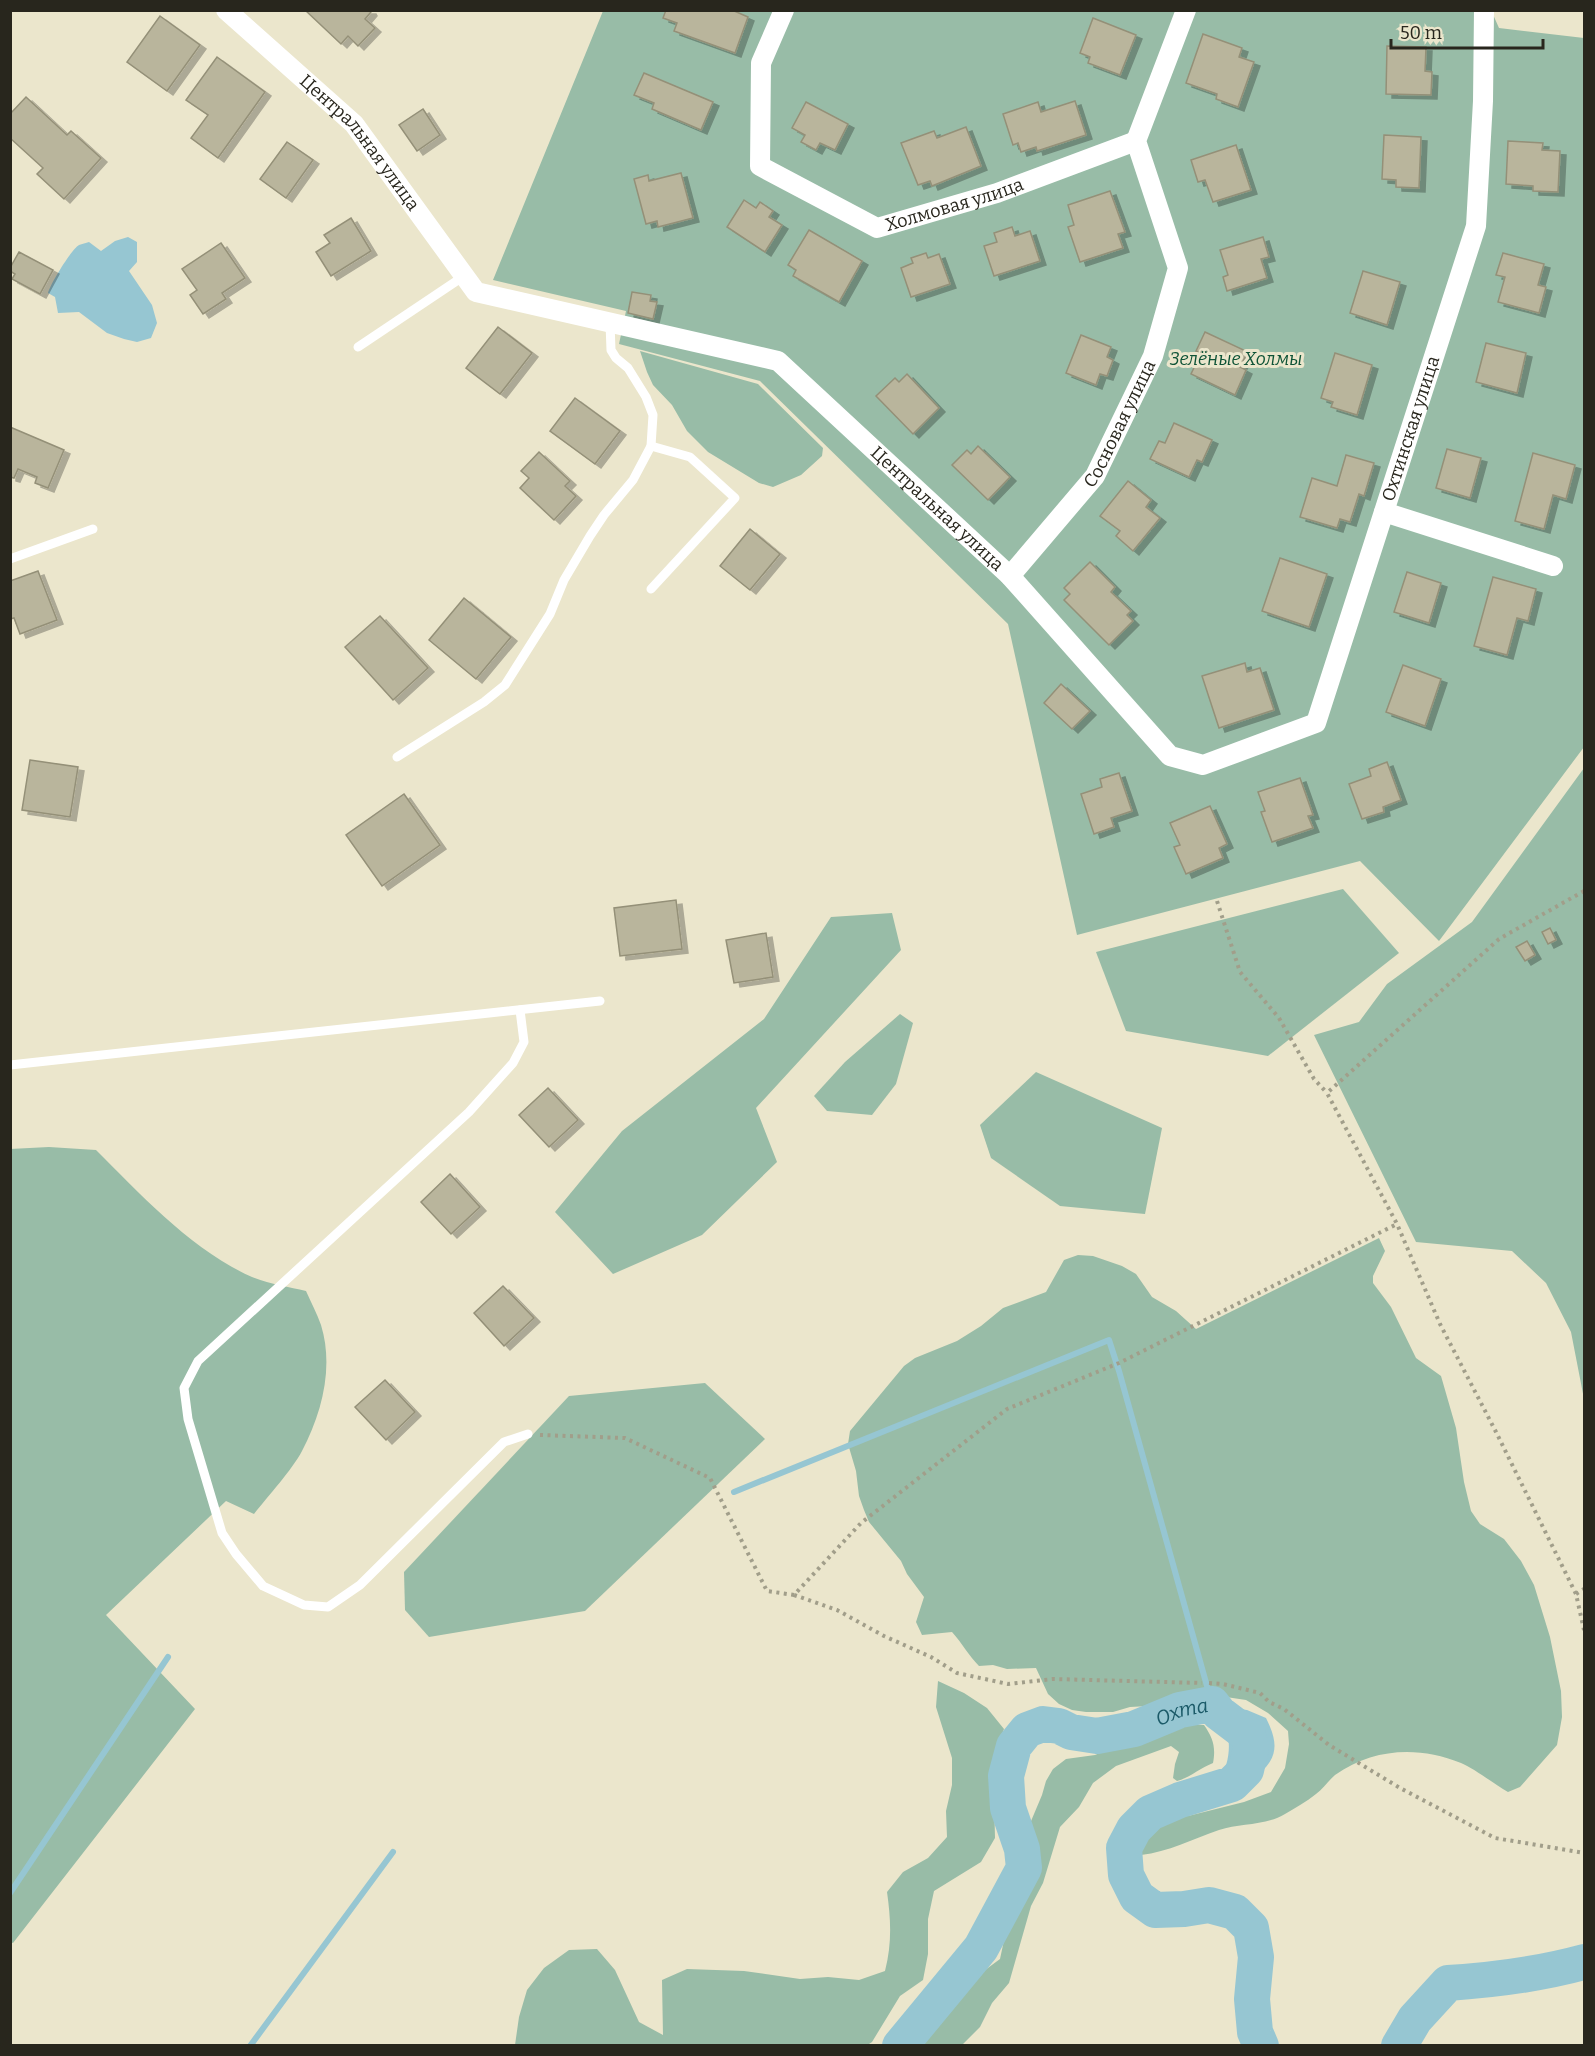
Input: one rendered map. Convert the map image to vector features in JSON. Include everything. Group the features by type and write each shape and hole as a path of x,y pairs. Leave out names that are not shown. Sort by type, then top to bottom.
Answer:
{"street":[{"name":"Центральная улица","path":"226,10 354,124 470,284 616,324 778,361 1011,576 1170,756 1203,765"},
{"name":"Холмовая улица","path":"784,10 761,63 760,166 878,228 997,193 1136,141"},
{"path":"1136,141 1186,10"},
{"name":"Охтинская улица","path":"1203,765 1316,723 1476,226 1485,10"},
{"name":"Сосновая улица","path":"1011,576 1095,476 1153,356 1178,268 1136,141"},
{"path":"1384,512 1553,566"}],"lane":[{"path":"358,347 470,284"},
{"path":"398,757 484,702 505,685 550,614 564,580 590,536 633,480 651,446 653,415 646,397 628,368 616,358 611,350 616,324"},
{"path":"651,446 690,457 735,498 651,589"},
{"path":"10,559 93,529"},
{"path":"10,1065 600,1001"},
{"path":"520,1010 524,1042 513,1063 469,1112 198,1361 184,1388 188,1419 222,1533 263,1586 304,1605 328,1607 360,1585 504,1442 528,1434"}],"path":[{"path":"1327,1094 1499,939 1584,891"},
{"path":"1217,901 1240,972 1279,1018 1314,1079 1327,1094 1397,1224 1440,1324 1576,1594 1584,1630"},
{"path":"794,1595 861,1523 1006,1409 1119,1363 1397,1224"},
{"path":"528,1434 625,1438 710,1478 767,1591 794,1595 837,1610 884,1636 931,1657 957,1673 1008,1684 1053,1679 1202,1683"},
{"path":"1576,1594 1584,1589"},
{"path":"1209,1683 1223,1683 1260,1693 1329,1745 1400,1788 1495,1838 1584,1853"}],"green space":[{"name":"Зелёные Холмы","path":"1491,10 1499,28 1584,38 1584,747 1439,941 1360,861 1077,935 1008,624 760,381 619,344 626,311 493,280 603,11"},
{"path":"640,351 758,384 823,448 822,456 801,475 773,487 759,483 708,452 687,431 672,405 653,385"},
{"path":"1584,768 1584,1399 1571,1332 1546,1283 1512,1251 1416,1242 1314,1035 1359,1022 1387,984 1472,922"},
{"path":"1343,889 1399,953 1268,1056 1126,1031 1096,952"},
{"path":"892,913 901,950 756,1108 777,1162 702,1235 613,1274 555,1212 622,1131 764,1019 831,917"},
{"path":"900,1014 913,1023 896,1084 872,1115 827,1111 814,1096 845,1062"},
{"path":"1036,1072 1162,1128 1145,1214 1060,1206 991,1158 980,1125"},
{"path":"49,1147 96,1150 169,1221 209,1253 252,1277 306,1291 321,1325 325,1341 326,1373 320,1406 302,1451 286,1475 254,1514 226,1501 106,1615 195,1709 13,1943 10,1942 10,1149"},
{"path":"1379,1238 1385,1251 1373,1276 1373,1283 1391,1307 1416,1358 1441,1376 1456,1428 1471,1511 1480,1524 1504,1539 1521,1561 1534,1585 1550,1637 1561,1691 1562,1717 1557,1745 1520,1787 1508,1792 1461,1763 1429,1754 1396,1752 1365,1759 1335,1775 1312,1797 1277,1818 1219,1830 1171,1848 1141,1855 1132,1845 1139,1833 1161,1816 1174,1814 1188,1816 1244,1802 1271,1792 1285,1768 1289,1744 1288,1731 1268,1713 1246,1700 1206,1694 1167,1705 1130,1707 1113,1712 1072,1710 1059,1704 1048,1694 1036,1668 1007,1669 993,1665 979,1666 952,1632 922,1635 916,1622 924,1597 907,1574 901,1561 869,1522 859,1496 856,1471 848,1444 850,1431 904,1366 915,1358 957,1341 981,1326 1003,1308 1046,1292 1064,1260 1078,1255 1093,1256 1122,1266 1136,1274 1152,1297 1176,1311 1196,1329"},
{"path":"705,1383 765,1439 585,1611 429,1637 405,1610 404,1572 569,1396"},
{"path":"938,1681 964,1693 987,1708 1004,1729 993,1757 995,1838 981,1862 934,1891 928,1919 928,1954 923,1980 900,1996 872,2042 866,2046 515,2045 519,2017 527,1990 544,1968 569,1950 597,1949 615,1970 639,2022 663,2035 662,1980 687,1969 744,1971 800,1979 828,1977 859,1980 885,1971 890,1932 887,1892 903,1872 928,1858 947,1837 946,1811 952,1785 952,1758 936,1707"},
{"path":"1189,1725 1204,1725 1214,1747 1213,1763 1177,1781 1173,1778 1179,1752 1171,1746 1116,1766 1093,1783 1079,1807 1060,1827 1043,1883 1031,1906 1009,1983 992,2003 980,2027 962,2045 916,2045 977,1976 1000,1959 1006,1931 1031,1858 1026,1846 1026,1833 1053,1769 1066,1759 1095,1755 1133,1739"}],"water":[{"path":"128,237 137,242 137,262 129,271 152,305 157,323 151,338 137,342 107,333 79,312 58,313 55,297 48,293 71,253 79,245 89,242 101,251 115,241"},
{"path":"1198,1705 1247,1710 1266,1718 1273,1734 1273,1755 1265,1768 1243,1785 1205,1791 1223,1774 1229,1749 1228,1736 1224,1727 1214,1716"}],"building":[{"path":"305,10 370,10 371,12 365,19 375,28 358,46 348,36 341,44"},
{"path":"666,10 732,10 748,17 735,53 674,31 677,23 663,18"},
{"path":"160,16 200,45 167,91 127,62"},
{"path":"1093,18 1136,35 1120,75 1088,63 1090,57 1080,53"},
{"path":"1203,34 1242,48 1239,57 1254,62 1238,107 1216,99 1217,94 1186,83"},
{"path":"1387,46 1426,47 1425,71 1432,72 1431,95 1386,94"},
{"path":"217,57 265,92 218,158 191,138 208,115 186,100"},
{"path":"644,73 713,102 701,130 652,109 654,103 634,95"},
{"path":"26,97 67,135 71,131 101,158 64,199 37,174 43,168 10,138 10,114"},
{"path":"1075,101 1086,135 1037,151 1036,147 1021,152 1018,143 1013,145 1003,114 1038,102 1041,112"},
{"path":"806,102 848,124 835,150 820,143 816,150 801,142 805,135 792,128"},
{"path":"423,109 440,135 417,151 399,125"},
{"path":"966,127 981,166 932,186 930,181 918,185 901,143 934,131 937,138"},
{"path":"1384,135 1421,137 1419,188 1396,187 1396,180 1382,179"},
{"path":"1508,141 1543,143 1542,150 1560,151 1558,192 1533,191 1533,186 1506,184"},
{"path":"287,142 313,160 286,198 260,179"},
{"path":"1236,145 1251,190 1213,202 1205,180 1198,182 1191,160"},
{"path":"681,173 693,218 658,227 657,221 646,224 634,179 648,175 649,181"},
{"path":"1110,191 1125,232 1118,234 1123,248 1080,262 1068,227 1074,225 1068,205"},
{"path":"744,200 756,208 760,202 773,211 769,217 782,225 765,252 727,227"},
{"path":"351,218 371,251 331,276 316,252 330,243 324,235"},
{"path":"1012,227 1015,236 1030,231 1040,261 994,276 984,246 997,242 994,233"},
{"path":"809,230 862,261 839,302 793,276 796,270 788,265"},
{"path":"1263,237 1269,257 1261,259 1267,278 1227,291 1223,277 1228,275 1220,250"},
{"path":"221,243 245,278 222,293 226,299 203,314 190,295 197,290 182,269"},
{"path":"19,252 53,270 40,294 12,279 15,274 10,271 10,268"},
{"path":"926,253 928,258 939,254 950,284 911,297 901,268 913,263 911,258"},
{"path":"1503,253 1544,264 1538,285 1546,287 1539,313 1498,302 1505,277 1496,275"},
{"path":"1363,271 1400,282 1387,325 1350,313"},
{"path":"632,292 651,295 650,301 657,302 653,319 628,313"},
{"path":"498,327 532,353 500,394 466,368"},
{"path":"1205,332 1248,352 1240,367 1246,370 1235,395 1191,374 1201,353 1196,351"},
{"path":"1081,335 1111,347 1107,357 1113,360 1107,376 1100,374 1096,385 1066,373"},
{"path":"1486,343 1526,353 1517,393 1476,382"},
{"path":"1335,353 1372,365 1357,415 1331,407 1333,402 1321,398"},
{"path":"907,374 939,408 913,434 876,396 895,378 899,382"},
{"path":"575,398 620,431 595,464 550,431"},
{"path":"1174,423 1212,440 1202,462 1197,460 1189,477 1150,459 1159,441 1165,443"},
{"path":"10,427 64,450 48,488 35,483 37,477 18,469 14,478 10,477"},
{"path":"978,446 1010,477 988,500 952,465 967,450 971,454"},
{"path":"1447,449 1481,458 1470,498 1436,488"},
{"path":"539,452 570,481 565,486 576,496 554,520 520,488 529,478 521,471"},
{"path":"1533,453 1575,465 1566,499 1553,495 1544,529 1515,521"},
{"path":"1346,455 1374,463 1364,496 1359,494 1350,522 1340,519 1337,528 1300,517 1312,478 1337,486"},
{"path":"1128,481 1151,500 1146,507 1160,518 1133,551 1116,536 1120,531 1100,516"},
{"path":"750,529 780,554 750,590 720,566"},
{"path":"1280,558 1327,574 1309,627 1262,611"},
{"path":"1090,562 1115,587 1111,592 1131,611 1127,615 1133,621 1109,645 1064,600 1070,594 1064,588"},
{"path":"38,571 57,620 20,634 14,618 10,619 10,581"},
{"path":"1407,572 1441,583 1429,623 1394,612"},
{"path":"1493,577 1536,589 1528,621 1517,618 1507,655 1474,646"},
{"path":"464,598 511,637 476,679 429,640"},
{"path":"380,616 428,668 393,700 345,647"},
{"path":"1245,663 1247,672 1260,668 1274,710 1219,728 1202,676"},
{"path":"1403,665 1441,679 1425,726 1386,712"},
{"path":"1061,684 1090,711 1072,729 1044,703"},
{"path":"30,760 78,767 70,817 22,810"},
{"path":"1387,762 1401,800 1383,807 1384,812 1362,819 1349,784 1371,776 1369,769"},
{"path":"1119,773 1132,811 1111,818 1114,827 1094,834 1081,794 1102,787 1100,779"},
{"path":"1300,778 1313,815 1308,816 1313,828 1272,842 1261,812 1265,811 1258,792"},
{"path":"404,794 440,845 382,886 346,835"},
{"path":"1210,806 1227,844 1219,848 1223,858 1186,874 1174,847 1180,845 1170,823"},
{"path":"676,900 682,949 620,956 614,908"},
{"path":"1550,928 1556,940 1548,944 1542,932"},
{"path":"766,933 773,977 734,983 726,940"},
{"path":"1527,941 1535,955 1525,961 1516,947"},
{"path":"548,1088 578,1120 549,1147 519,1115"},
{"path":"450,1174 480,1207 451,1234 421,1202"},
{"path":"503,1286 534,1318 504,1346 474,1313"},
{"path":"385,1380 415,1412 386,1440 355,1407"}],"waterway":[{"path":"734,1492 1109,1340 1212,1704"},
{"path":"10,1893 168,1657"},
{"name":"Охта","path":"900,2046 981,1948 1024,1868 1022,1849 1008,1808 1006,1776 1014,1746 1027,1730 1043,1724 1097,1736 1134,1729 1180,1710 1212,1704 1219,1713 1248,1735 1251,1748 1246,1770 1232,1784 1180,1800 1150,1813 1134,1829 1124,1848 1126,1875 1137,1897 1155,1910 1209,1905 1235,1912 1251,1928 1256,1957 1252,1999 1255,2032 1261,2046"},
{"path":"250,2046 393,1852"},
{"name":"Охта","path":"1399,2046 1415,2019 1448,1983 1517,1976 1584,1962"}]}
